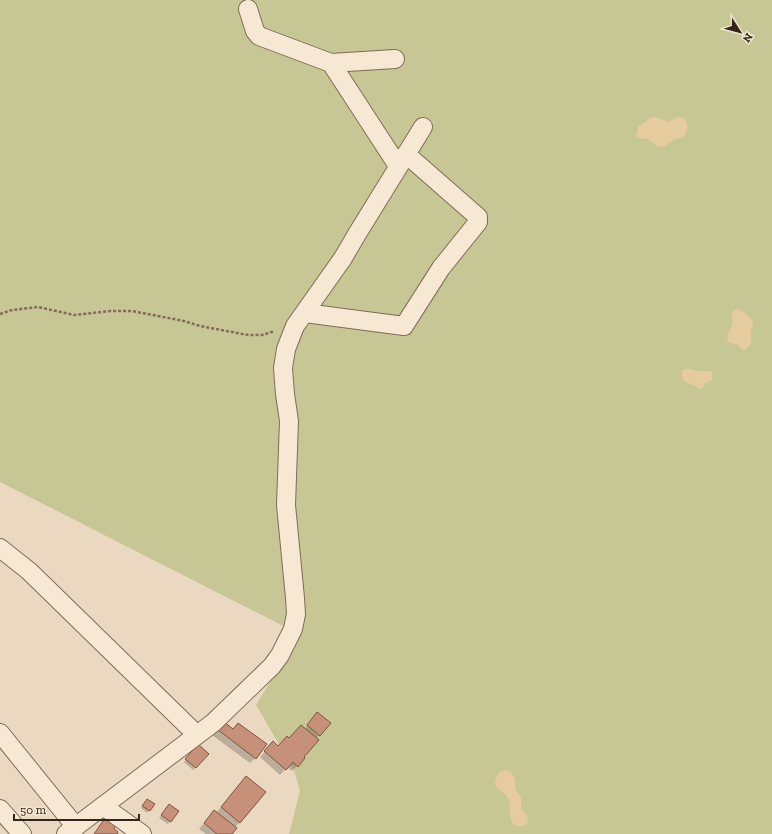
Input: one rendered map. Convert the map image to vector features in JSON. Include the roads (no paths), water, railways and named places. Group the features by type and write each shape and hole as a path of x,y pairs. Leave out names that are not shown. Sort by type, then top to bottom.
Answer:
{"street":[{"path":"248,9 255,31 259,36 331,63 395,59"},
{"path":"300,320 404,326 441,268 478,222 478,217 402,160 331,63"},
{"path":"0,733 71,830 157,766 197,734 214,723 272,666 280,655 293,629 296,614 286,505 289,421 284,394 283,368 286,349 300,320 343,258 423,128"},
{"path":"0,548 29,571 197,734"},
{"path":"103,806 142,834"},
{"path":"0,809 22,834"}]}
